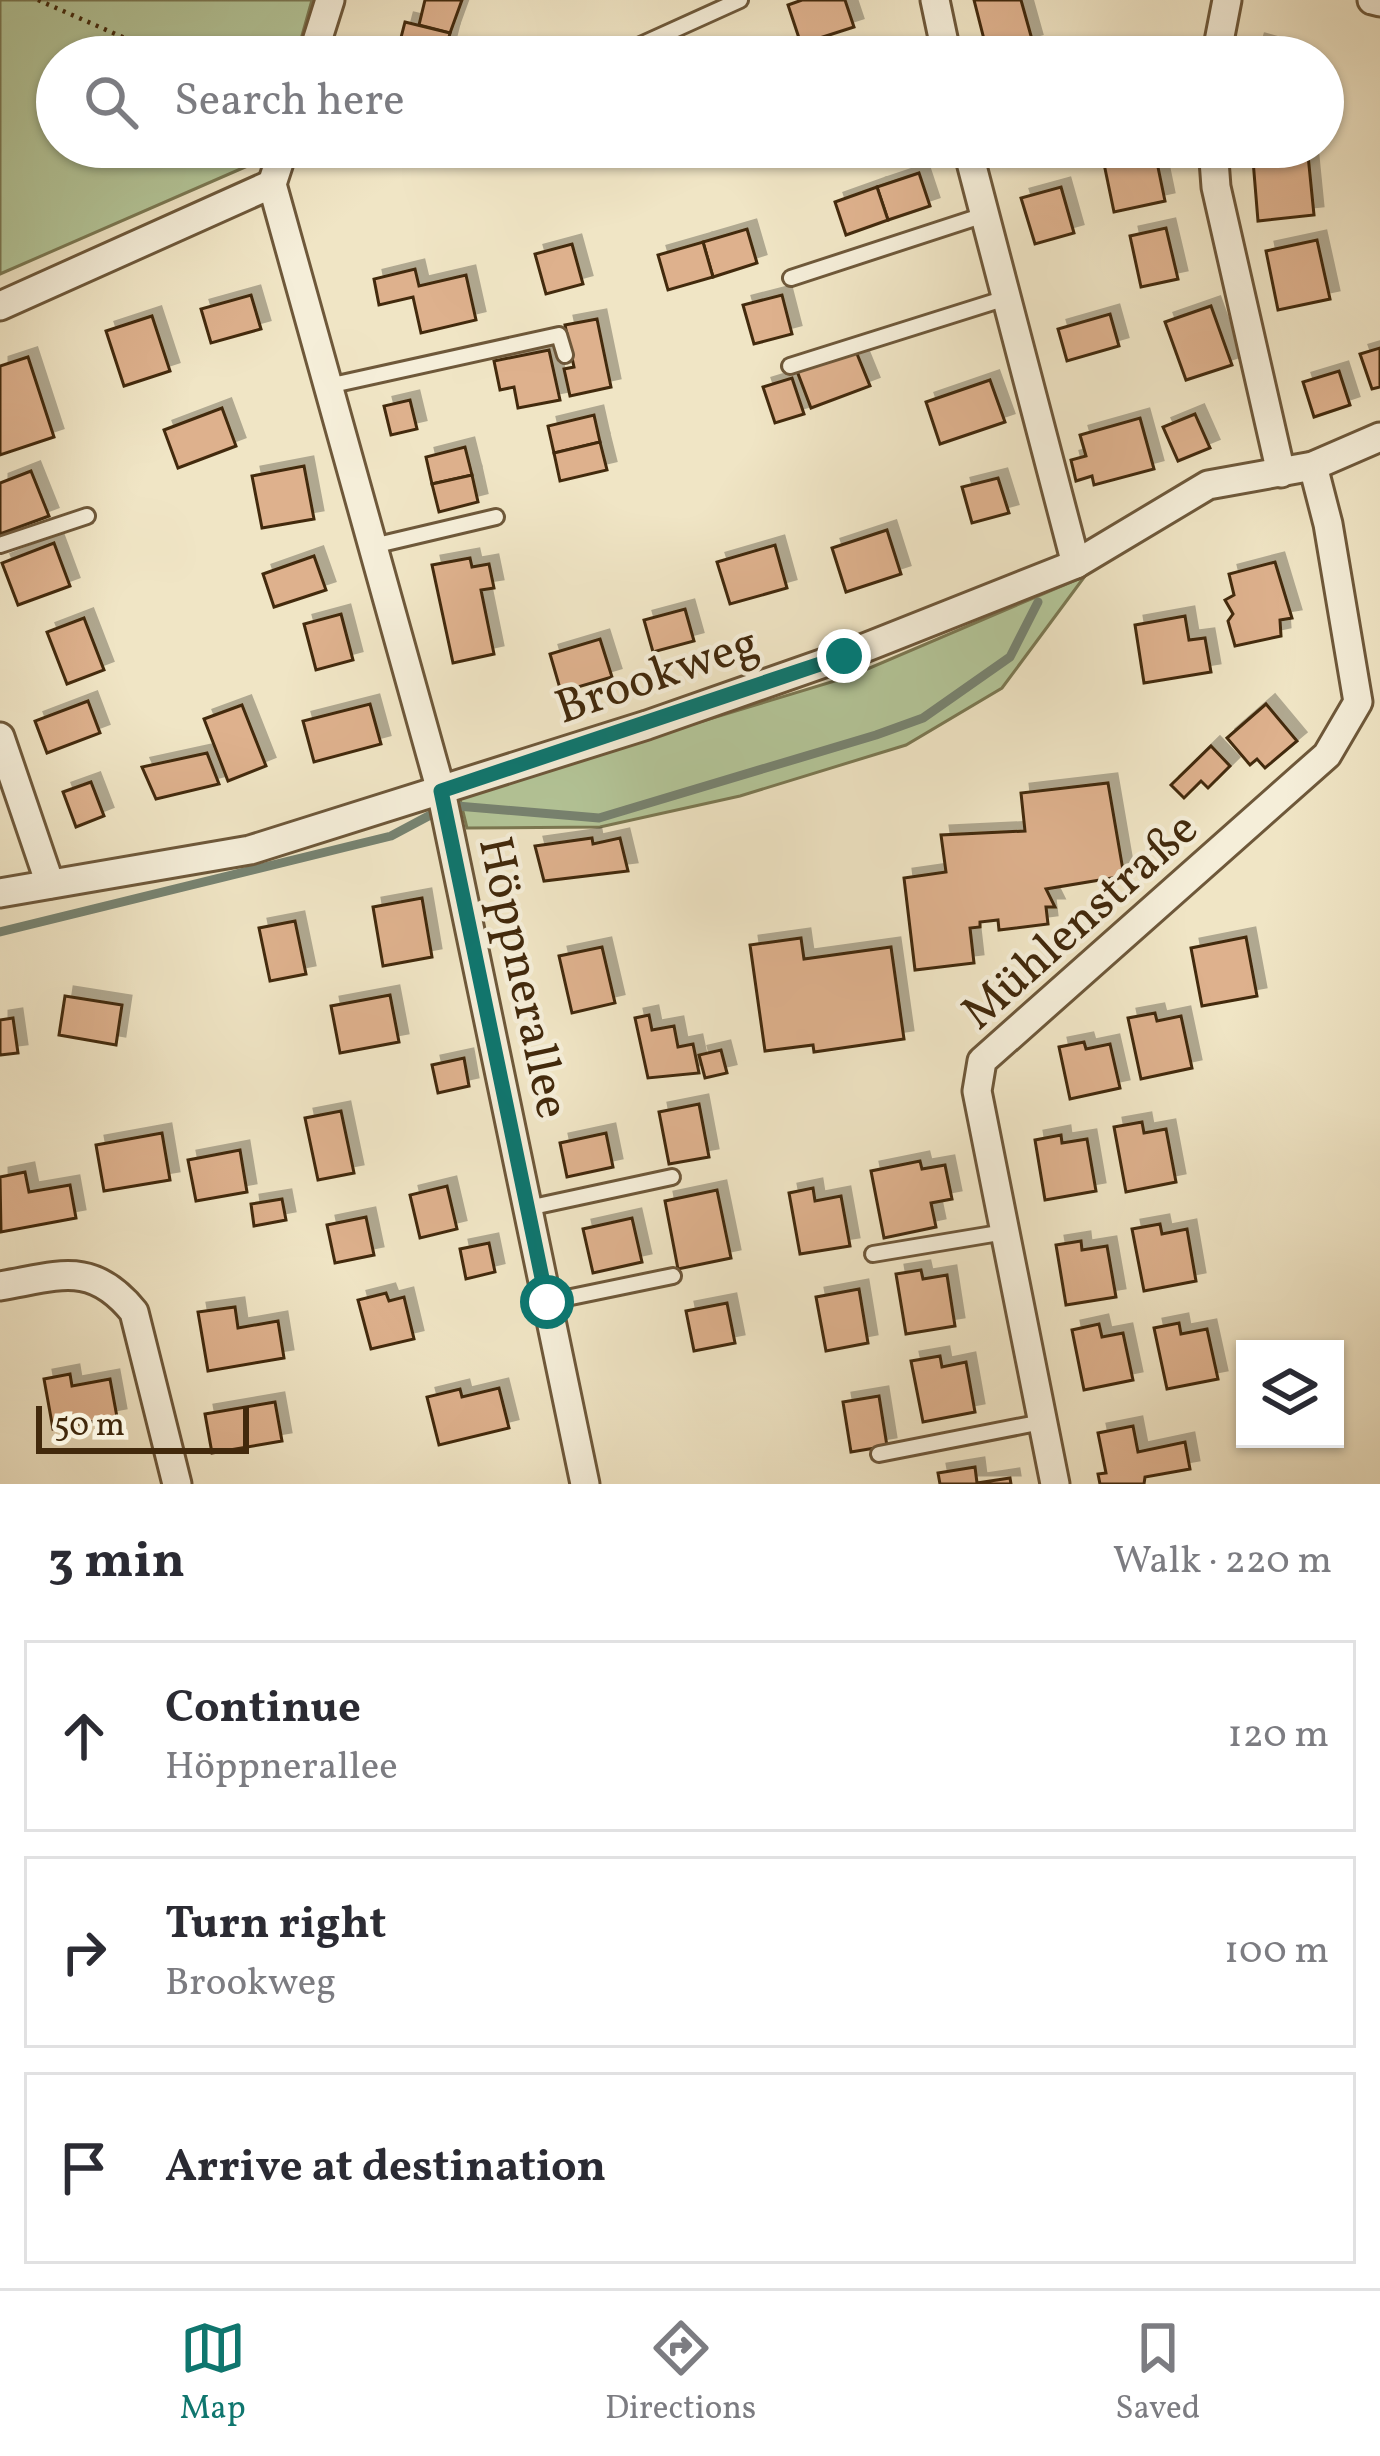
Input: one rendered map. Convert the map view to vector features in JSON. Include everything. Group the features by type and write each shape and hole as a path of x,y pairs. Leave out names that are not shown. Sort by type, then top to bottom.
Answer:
{"street":[{"path":"319,36 330,0"},
{"path":"935,0 943,36"},
{"path":"1220,36 1227,0"},
{"path":"0,306 272,184 277,168"},
{"path":"972,168 1076,564"},
{"path":"1215,168 1281,473"},
{"name":"Höppnerallee","path":"272,184 441,791 585,1484"},
{"name":"Brookweg","path":"0,893 250,850 441,791 844,656 1076,564 1208,485 1312,466 1380,437"},
{"name":"Mühlenstraße","path":"1055,1484 977,1091 982,1060 1327,755 1358,702 1328,524 1312,466"},
{"path":"0,737 50,884"},
{"path":"0,1286 82,1272 118,1292 134,1312 177,1484"}],"lane":[{"path":"660,36 740,0"},
{"path":"791,278 984,215"},
{"path":"790,366 1006,298"},
{"path":"328,386 559,335 565,356"},
{"path":"0,544 87,516"},
{"path":"373,545 496,518"},
{"path":"528,1208 672,1177"},
{"path":"874,1254 1005,1232"},
{"path":"547,1302 673,1276"},
{"path":"879,1454 1042,1422"}],"path":[{"path":"38,0 120,36"}],"green space":[{"path":"0,0 312,0 302,36 36,36 36,168 243,168 0,274"},
{"path":"1085,576 1002,688 906,745 740,796 600,827 467,828 459,795 851,676"}],"building":[{"path":"425,0 462,0 450,33 419,25"},
{"path":"802,0 845,0 854,27 826,36 798,36 788,5"},
{"path":"974,0 1021,0 1031,36 983,36"},
{"path":"405,22 450,33 449,36 401,36"},
{"path":"1105,168 1158,168 1165,201 1114,212"},
{"path":"1254,168 1309,168 1314,215 1258,221"},
{"path":"919,173 930,206 888,220 877,187"},
{"path":"877,187 888,220 846,235 835,202"},
{"path":"1061,187 1074,233 1035,244 1021,198"},
{"path":"1166,228 1178,279 1141,287 1130,236"},
{"path":"747,229 757,263 713,277 703,242"},
{"path":"1317,240 1330,299 1278,310 1266,251"},
{"path":"703,242 713,277 668,290 658,255"},
{"path":"572,244 583,284 546,294 535,254"},
{"path":"415,269 419,286 466,275 476,320 421,333 413,297 379,305 374,279"},
{"path":"251,295 261,329 211,343 201,309"},
{"path":"782,295 792,334 754,344 743,305"},
{"path":"1211,306 1232,365 1186,380 1165,322"},
{"path":"1110,314 1119,346 1067,361 1058,329"},
{"path":"152,316 170,371 124,386 106,331"},
{"path":"597,319 611,387 570,396 564,369 574,367 565,325"},
{"path":"1380,348 1380,387 1372,389 1360,354"},
{"path":"855,349 870,386 811,408 797,371"},
{"path":"549,350 560,400 518,408 514,387 500,390 494,361"},
{"path":"28,357 54,437 0,455 0,366"},
{"path":"1339,371 1350,405 1314,417 1303,382"},
{"path":"792,378 804,414 775,423 763,387"},
{"path":"990,380 1005,422 940,444 926,402"},
{"path":"410,400 417,429 391,435 384,406"},
{"path":"222,408 236,446 178,468 164,430"},
{"path":"1195,414 1210,448 1178,461 1163,427"},
{"path":"594,415 600,442 554,453 548,426"},
{"path":"1140,418 1154,469 1094,485 1092,476 1076,481 1071,460 1086,456 1080,435"},
{"path":"600,442 607,470 560,481 554,453"},
{"path":"465,447 472,475 432,484 426,457"},
{"path":"304,466 314,519 262,528 252,476"},
{"path":"31,471 49,516 0,534 0,483"},
{"path":"472,475 478,502 439,512 432,484"},
{"path":"998,478 1009,513 972,523 962,487"},
{"path":"887,530 901,574 846,592 832,548"},
{"path":"54,543 70,586 18,605 2,563"},
{"path":"775,545 787,588 730,604 717,562"},
{"path":"314,556 326,590 274,607 263,574"},
{"path":"470,558 472,567 489,564 494,588 481,590 494,654 453,663 432,565"},
{"path":"1275,562 1292,618 1280,620 1281,636 1235,646 1228,621 1233,614 1225,600 1234,595 1229,574"},
{"path":"685,609 694,641 653,652 644,620"},
{"path":"341,614 353,660 316,670 304,624"},
{"path":"1185,616 1189,640 1205,638 1211,672 1144,683 1135,625"},
{"path":"84,618 104,670 67,684 47,632"},
{"path":"600,639 612,677 561,692 550,654"},
{"path":"88,701 100,733 47,753 35,721"},
{"path":"370,704 381,744 314,762 303,721"},
{"path":"1266,704 1297,741 1265,768 1257,759 1250,765 1227,738"},
{"path":"242,705 266,766 228,781 204,719"},
{"path":"1211,746 1230,766 1208,788 1201,781 1184,798 1171,785"},
{"path":"207,753 219,784 156,799 142,767"},
{"path":"91,782 104,816 76,827 63,792"},
{"path":"1108,783 1124,876 1046,889 1055,907 1046,907 1048,924 999,930 998,920 980,922 980,927 970,928 974,963 915,970 904,878 946,872 941,835 1025,831 1021,793"},
{"path":"592,838 593,844 620,838 628,871 544,881 535,846"},
{"path":"422,898 432,957 383,966 373,907"},
{"path":"295,921 306,974 270,981 259,928"},
{"path":"1246,937 1257,996 1202,1006 1191,948"},
{"path":"801,938 804,959 891,947 904,1039 814,1052 813,1045 765,1051 750,945"},
{"path":"602,947 615,1003 572,1013 559,956"},
{"path":"390,995 399,1042 340,1053 331,1006"},
{"path":"65,996 122,1005 116,1045 59,1035"},
{"path":"1155,1013 1157,1021 1181,1016 1192,1068 1141,1079 1128,1018"},
{"path":"649,1015 652,1030 674,1026 678,1047 693,1044 699,1073 648,1078 635,1018"},
{"path":"13,1018 18,1053 0,1055 0,1020"},
{"path":"1084,1042 1086,1049 1110,1044 1120,1088 1070,1099 1059,1047"},
{"path":"721,1050 727,1073 705,1078 699,1055"},
{"path":"464,1058 469,1086 438,1093 432,1065"},
{"path":"699,1104 709,1157 669,1164 659,1112"},
{"path":"341,1111 354,1173 318,1180 305,1118"},
{"path":"1142,1122 1144,1133 1166,1129 1176,1182 1126,1192 1114,1127"},
{"path":"162,1133 170,1180 104,1191 96,1145"},
{"path":"606,1133 613,1167 567,1177 560,1143"},
{"path":"1061,1135 1062,1143 1087,1139 1096,1191 1045,1200 1035,1140"},
{"path":"240,1150 247,1192 196,1201 188,1160"},
{"path":"920,1161 922,1169 945,1165 952,1199 931,1203 936,1227 884,1238 871,1171"},
{"path":"25,1172 29,1192 70,1185 76,1218 1,1232 0,1177"},
{"path":"447,1186 457,1229 420,1238 410,1195"},
{"path":"813,1188 815,1201 841,1196 850,1246 800,1254 789,1193"},
{"path":"717,1190 731,1258 678,1269 665,1201"},
{"path":"282,1199 286,1220 254,1226 251,1204"},
{"path":"366,1217 374,1255 335,1263 327,1225"},
{"path":"632,1218 642,1262 593,1273 583,1229"},
{"path":"1160,1224 1162,1234 1187,1229 1196,1281 1144,1291 1132,1229"},
{"path":"1081,1241 1082,1250 1107,1246 1116,1297 1066,1305 1056,1245"},
{"path":"489,1243 495,1272 466,1279 460,1249"},
{"path":"921,1270 923,1279 947,1275 955,1326 906,1334 896,1274"},
{"path":"859,1289 868,1343 826,1351 816,1297"},
{"path":"386,1293 389,1301 404,1297 414,1339 371,1349 358,1300"},
{"path":"727,1303 735,1343 694,1351 686,1311"},
{"path":"235,1307 238,1328 278,1321 284,1358 208,1371 198,1312"},
{"path":"1179,1323 1181,1334 1207,1329 1218,1379 1167,1389 1154,1328"},
{"path":"1099,1324 1102,1337 1123,1333 1133,1380 1084,1390 1072,1330"},
{"path":"940,1356 942,1367 966,1362 975,1412 923,1422 911,1361"},
{"path":"70,1374 72,1386 110,1379 117,1417 53,1429 44,1379"},
{"path":"499,1388 509,1428 439,1445 427,1397 460,1389 462,1397"},
{"path":"879,1396 887,1446 851,1452 843,1402"},
{"path":"275,1402 282,1441 212,1453 205,1414"},
{"path":"1133,1426 1138,1452 1185,1442 1190,1469 1145,1477 1144,1484 1100,1484 1098,1474 1106,1473 1098,1433"},
{"path":"975,1467 977,1483 1010,1478 1011,1484 940,1484 938,1473"}],"waterway":[{"path":"457,806 599,818 876,735 923,718 1010,657 1038,602"},
{"path":"0,932 391,836 436,812"}],"route":[{"path":"547,1302 441,791 844,656"}]}
